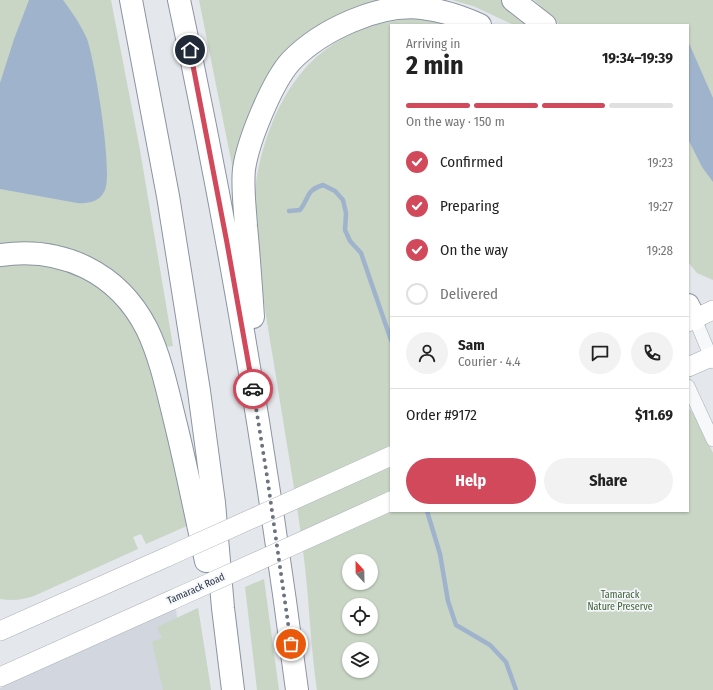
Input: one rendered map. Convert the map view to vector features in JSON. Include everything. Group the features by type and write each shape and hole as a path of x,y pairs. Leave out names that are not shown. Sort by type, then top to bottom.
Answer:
{"highway":[{"path":"131,0 168,196 188,322 214,503 223,608 232,680"},
{"path":"179,0 201,105 227,243 267,476 297,690"},
{"path":"513,0 545,24"},
{"path":"267,476 245,205 244,170 258,123 280,78 291,62 308,47 342,25 379,12 399,8 421,8 441,11 477,24"},
{"path":"0,254 16,252 48,254 86,267 113,285 124,295 140,316 152,341 167,388 184,458 232,680"}],"street":[{"path":"689,367 712,358 696,314"},
{"path":"689,388 713,440"},
{"path":"0,631 390,456"},
{"name":"Tamarack Road","path":"0,677 390,501"}],"shaded area":[{"path":"198,608 211,690 0,690 0,688 176,609 177,618"}],"green space":[{"path":"0,0 111,0 140,150 173,346 165,347 138,298 0,245"},
{"path":"199,0 386,0 319,28 233,170"},
{"path":"452,0 505,0 533,24 512,24 473,6"},
{"path":"534,0 713,0 713,280 697,273 689,263 689,24 559,24"},
{"name":"Tamarack Nature Preserve","path":"418,18 456,24 390,24 390,512 689,512 689,408 698,420 713,453 713,690 317,690 301,538 263,299 257,255 254,210 256,180 260,160 269,131 280,106 293,85 308,66 325,50 344,37 366,28 391,21"},
{"path":"23,262 70,270 97,285 121,307 144,344 180,481 187,526 146,544 141,534 133,537 138,549 34,596 9,600 0,599 0,264"},
{"path":"264,579 279,690 257,690 245,587"},
{"path":"198,608 211,690 163,690 152,642 162,638 157,627"}],"water":[{"path":"29,0 63,0 87,39 98,91 107,161 107,179 105,190 97,200 77,203 0,189 0,83 14,39"},
{"path":"689,43 713,98 713,182 702,167 689,141"}],"waterway":[{"path":"289,211 300,210 310,192 323,185 335,191 343,200 346,213 345,230 350,241 361,253 390,337"},
{"path":"427,512 440,554 448,601 456,625 490,645 506,662 516,690"}],"way so far":[{"path":"253,389 291,644"}],"route":[{"path":"190,50 253,389"}]}
